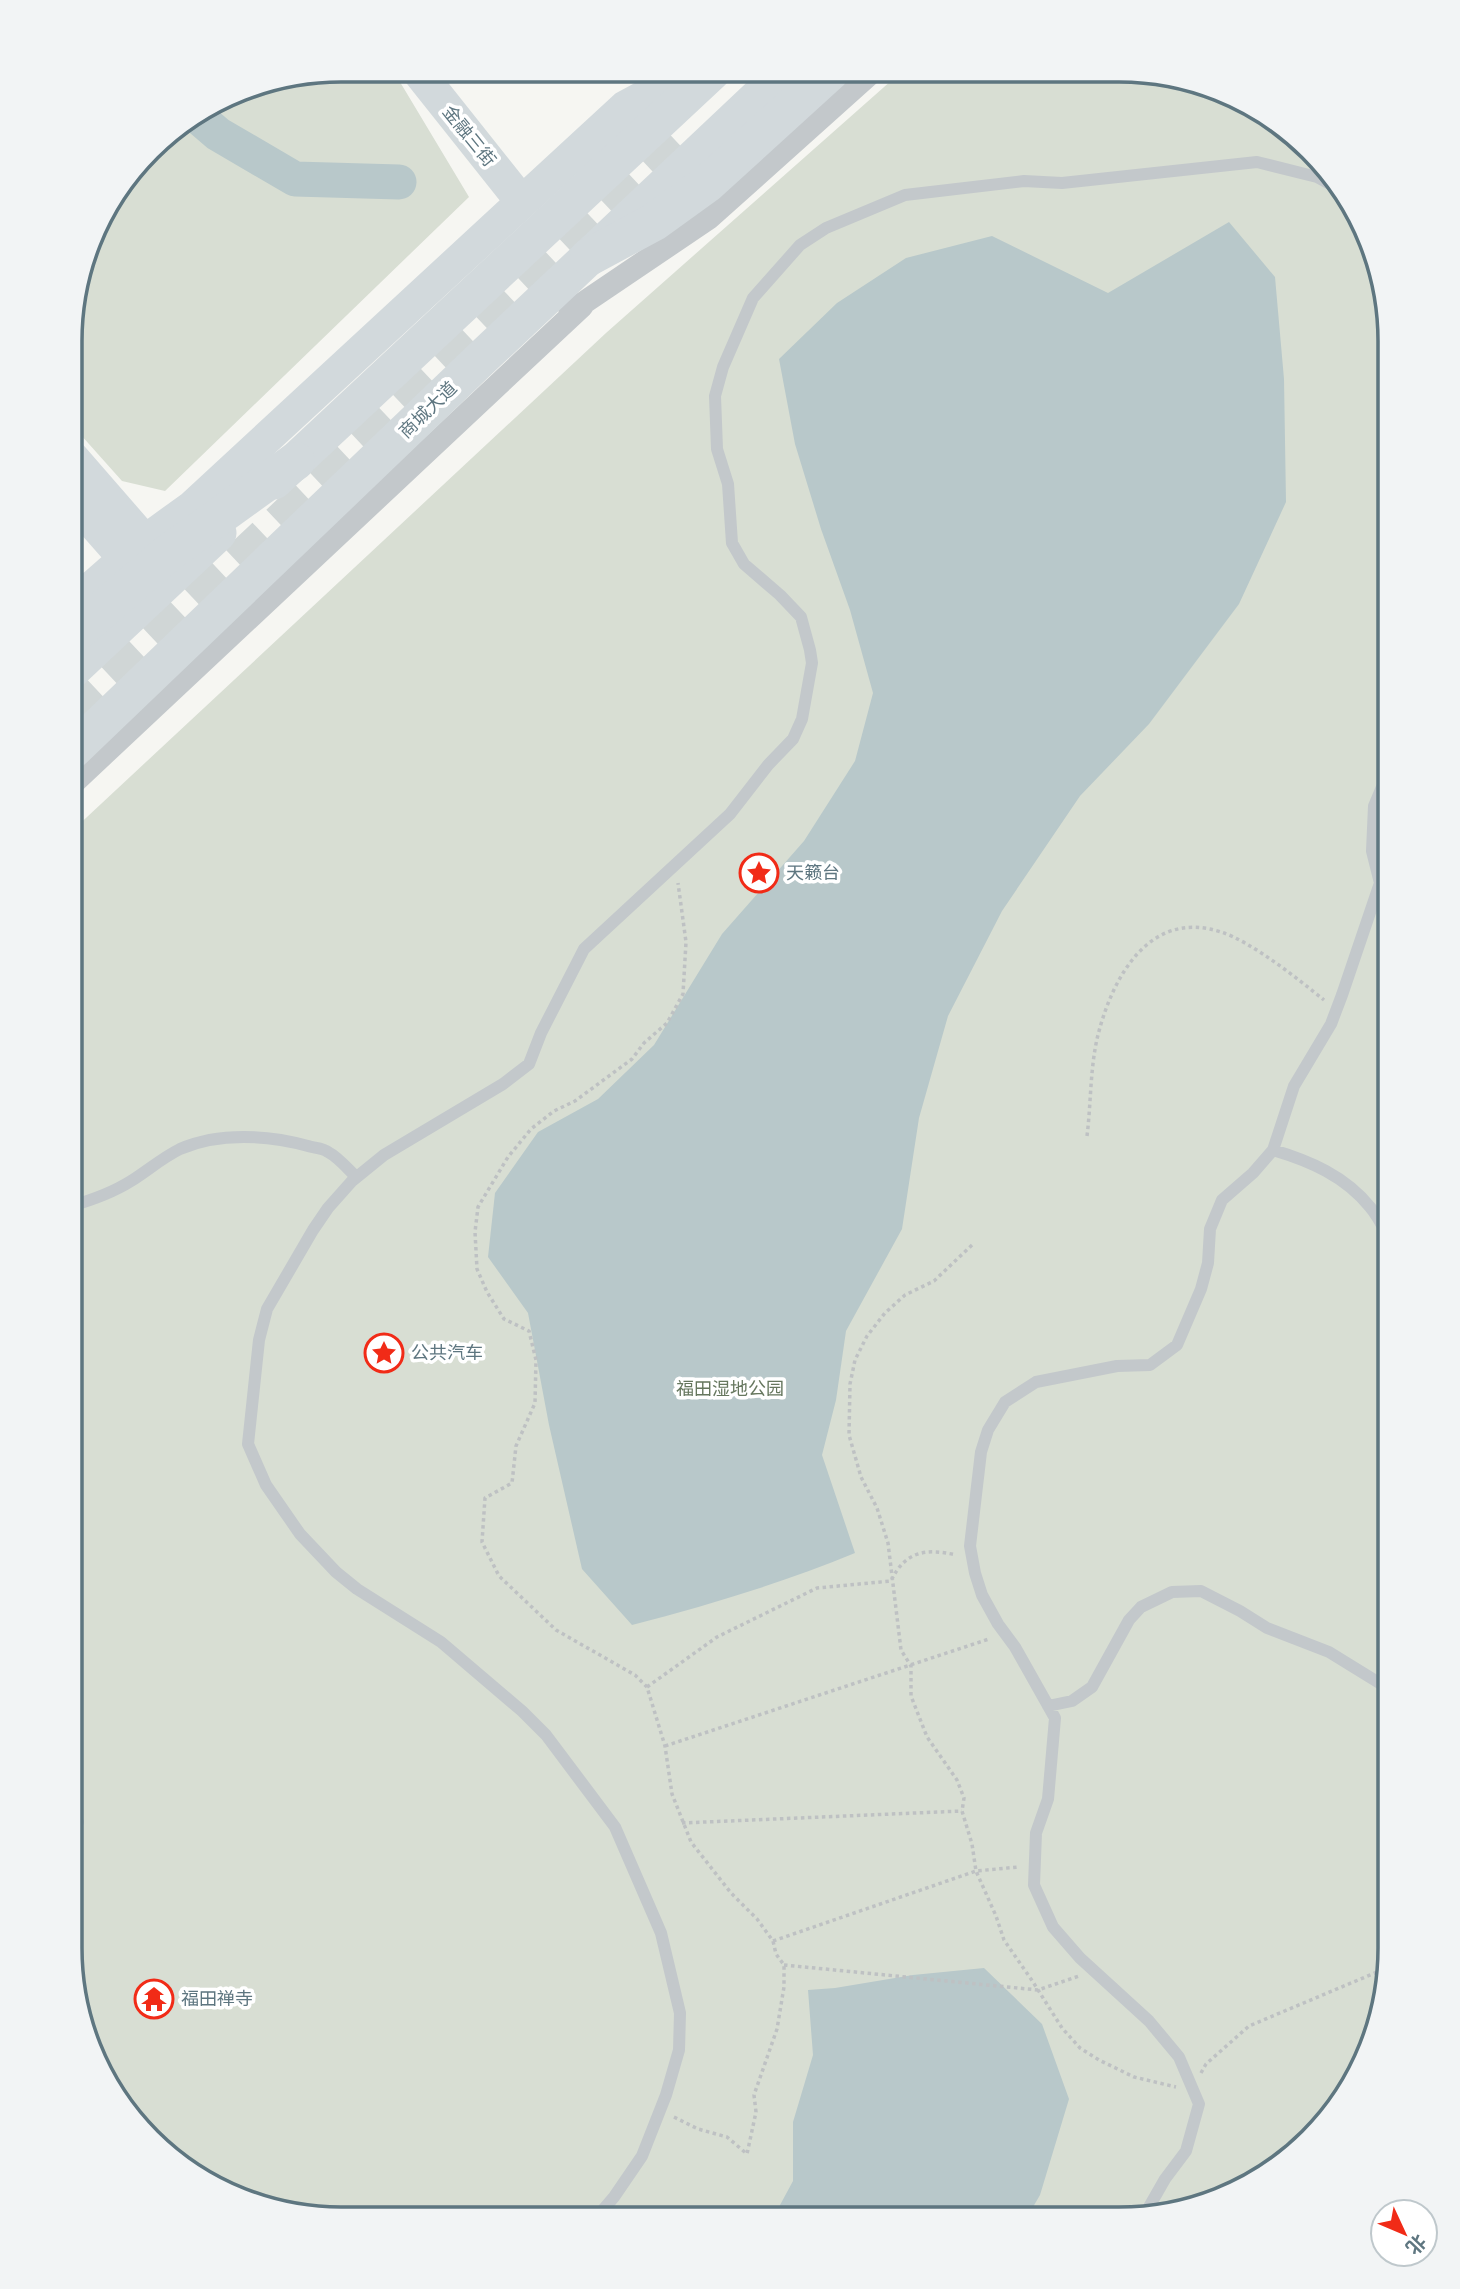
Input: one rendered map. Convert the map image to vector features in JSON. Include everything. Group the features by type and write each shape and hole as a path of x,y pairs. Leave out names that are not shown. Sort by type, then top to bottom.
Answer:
{"highway":[{"path":"589,257 654,222 708,183 819,82"},
{"path":"82,627 167,554 296,461"}],"main road":[{"path":"82,661 701,82"},
{"name":"商城大道","path":"82,741 774,82"}],"street":[{"name":"金融三街","path":"427,82 522,202"},
{"path":"82,596 135,550 192,507 625,107 672,82"},
{"path":"486,354 582,306 709,218 861,82"},
{"path":"82,775 582,306"},
{"path":"82,472 135,550"},
{"path":"82,507 135,550"}],"lane":[{"path":"605,2207 642,2156 679,2050 680,2013 661,1933 615,1827 560,1753 522,1711 441,1642 358,1589 322,1560 281,1510 266,1485 248,1444 259,1340 267,1309 328,1208 356,1177 384,1155 503,1084 529,1064 541,1034 584,949 730,814 768,765 793,739 802,719 812,663 801,617 744,564 732,542 729,484 717,449 715,396 723,367 747,311 769,278 800,244 826,228 882,207 905,195 1024,181 1062,183 1256,162 1319,178"},
{"path":"1378,796 1374,806 1372,851 1378,875"},
{"path":"1150,2205 1186,2151 1199,2104 1179,2057 1149,2021 1080,1958 1053,1927 1034,1885 1036,1833 1048,1799 1055,1718 982,1595 972,1560 970,1546 981,1452 988,1430 1005,1402 1036,1382 1117,1366 1150,1365 1177,1346 1201,1289 1208,1263 1210,1229 1222,1200 1273,1150 1294,1086 1331,1024 1378,889"},
{"path":"82,1203 130,1182 180,1150 204,1141 229,1138 296,1143 328,1152 356,1177"},
{"path":"1273,1150 1307,1160 1330,1173 1355,1191 1372,1208 1378,1219"},
{"path":"1048,1706 1072,1701 1092,1687 1129,1620 1141,1607 1172,1592 1201,1591 1267,1628 1329,1652 1378,1682"}],"path":[{"path":"660,2109 698,2129 727,2137 747,2154 756,2112 754,2095 777,2029 784,1987 784,1965 776,1954 773,1941 757,1919 712,1870 691,1842 682,1823 670,1782 665,1746 647,1687 635,1675 556,1630 499,1576 482,1542 485,1497 512,1483 516,1446 534,1404 536,1360 529,1331 504,1319 487,1292 477,1269 475,1232 478,1208 491,1182 531,1129 632,1059 644,1043 667,1023 683,994 686,942 676,865"},
{"path":"1087,1136 1092,1070 1108,1001 1132,958 1160,934 1190,926 1222,932 1293,975 1336,1010"},
{"path":"972,1245 933,1281 905,1296 885,1313 867,1336 855,1360 850,1384 849,1435 888,1543 901,1650 911,1666 911,1696 932,1747 957,1780 964,1798 962,1811 972,1844 976,1871 1004,1940 1062,2028 1080,2048 1134,2077 1192,2089 1206,2064 1248,2026 1376,1973"},
{"path":"891,1581 905,1559 925,1551 953,1554 972,1560"},
{"path":"647,1687 717,1637 817,1588 891,1581"},
{"path":"665,1746 1005,1633"},
{"path":"682,1823 962,1811"},
{"path":"773,1941 976,1871 1035,1865"},
{"path":"784,1965 1038,1990 1094,1971"}],"green space":[{"path":"400,82 469,197 165,491 122,481 82,436 82,341 84,308 91,274 102,242 126,197 158,158 184,136 212,117 242,102 274,91 308,84"},
{"name":"福田湿地公园","path":"890,82 1119,82 1152,84 1202,96 1263,126 1302,158 1334,197 1364,258 1376,308 1378,341 1376,1981 1369,2015 1358,2047 1343,2077 1324,2105 1302,2131 1263,2163 1202,2193 1152,2205 1119,2207 308,2205 274,2198 242,2187 212,2172 184,2153 158,2131 126,2092 96,2031 84,1981 82,1948 82,822 606,333"}],"shaded area":[{"path":"1229,222 1275,277 1284,379 1286,502 1239,604 1149,724 1080,796 1002,911 948,1016 919,1118 902,1229 846,1331 836,1400 822,1455 855,1553 745,1593 632,1625 582,1569 549,1425 528,1313 488,1257 495,1193 538,1132 598,1099 654,1045 722,934 804,841 855,761 873,693 850,610 795,444 779,359 837,303 906,258 992,236 1108,293"},
{"path":"984,1968 1042,2024 1069,2099 1040,2195 1033,2207 779,2207 793,2181 793,2122 813,2055 808,1990"}],"waterway":[{"path":"204,122 218,134 295,179 399,182"}],"tunnel":[{"path":"82,710 682,144"}],"place":[{"name":"天籁台","path":"759,873"},
{"name":"公共汽车","path":"384,1353"},
{"name":"福田禅寺","path":"154,1999"}]}
